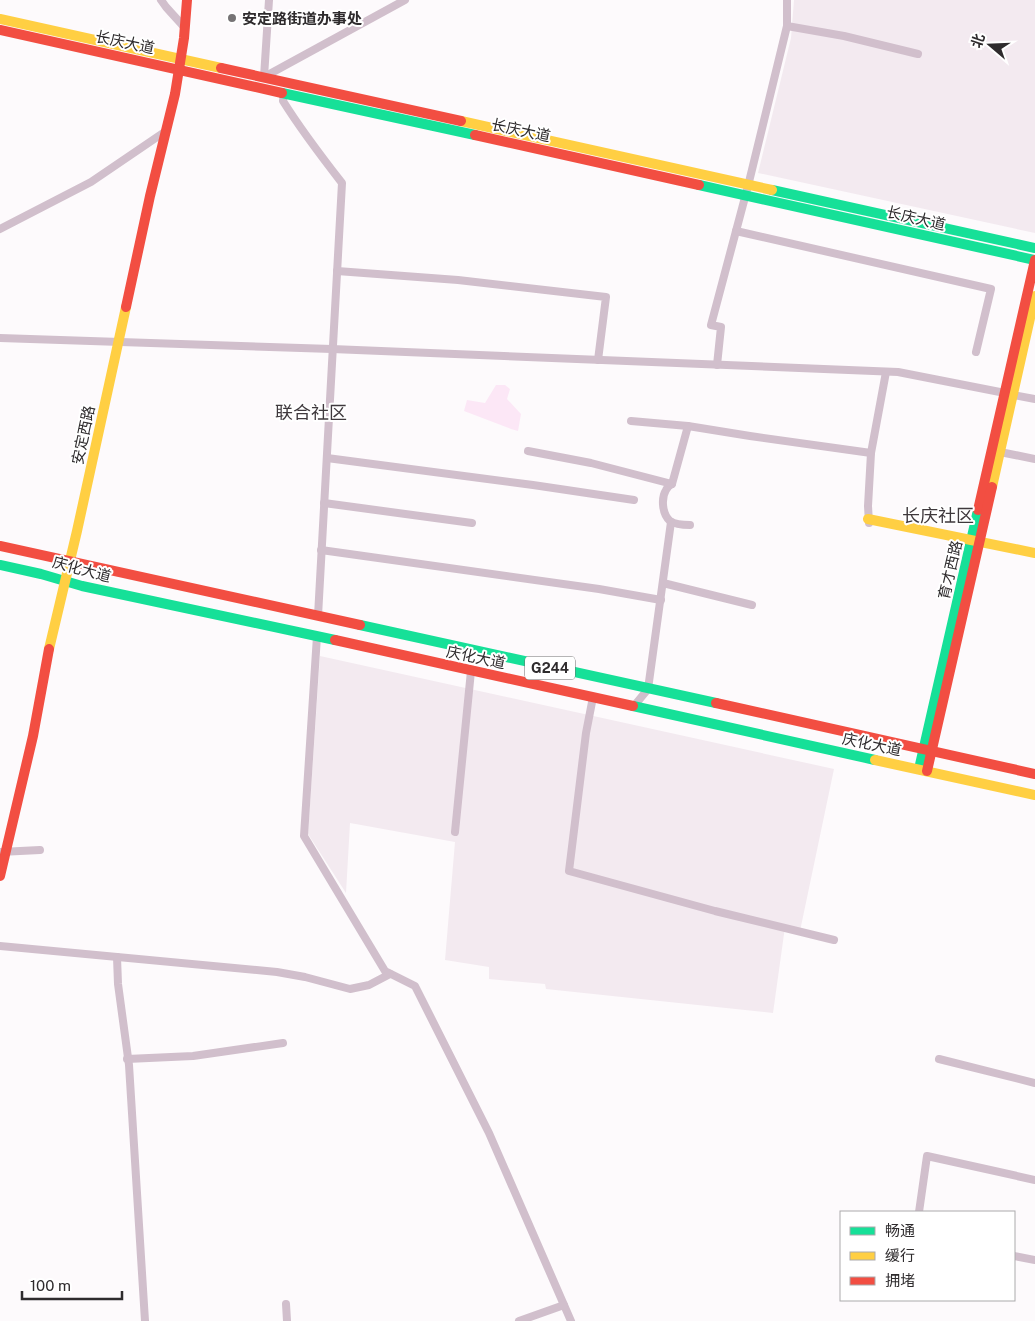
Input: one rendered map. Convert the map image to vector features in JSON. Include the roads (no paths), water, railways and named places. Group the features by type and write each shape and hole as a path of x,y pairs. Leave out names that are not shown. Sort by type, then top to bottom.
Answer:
{"main road":[{"name":"安定西路","path":"182,0 183,26"},
{"name":"安定西路","path":"0,876 2,852 33,736 67,561 115,342 150,196 178,63 187,0"},
{"name":"长庆大道","path":"0,19 178,63 284,93 1035,260"},
{"name":"长庆大道","path":"0,30 264,77 1035,248"},
{"name":"育才西路","path":"923,770 1009,394 1035,260"},
{"name":"育才西路","path":"975,543 1000,452 1009,394 1035,296"},
{"path":"868,521 1035,553"},
{"path":"975,543 1035,558"},
{"name":"庆化大道","path":"0,546 1035,774"},
{"name":"庆化大道","path":"0,565 91,588 317,636 1035,795"}],"street":[{"path":"162,0 183,26"},
{"path":"264,77 269,0"},
{"path":"264,77 405,0"},
{"path":"717,365 721,327 711,324 748,185 787,26 787,0"},
{"path":"787,26 844,36 918,54"},
{"path":"284,93 283,101 311,143 342,183 318,616"},
{"path":"0,230 91,182 163,133"},
{"path":"736,231 991,289 976,352"},
{"path":"336,270 458,280 606,297 598,360"},
{"path":"0,338 332,349 898,372 1035,399"},
{"path":"868,521 871,453 886,372"},
{"path":"631,421 688,426 871,453"},
{"path":"634,706 648,689 671,522 664,511 664,496 666,489 672,484 688,426"},
{"path":"528,450 591,463 672,484"},
{"path":"1000,452 1035,458"},
{"path":"327,458 634,500"},
{"path":"324,503 472,523"},
{"path":"671,522 690,525"},
{"path":"322,550 600,589 661,600"},
{"path":"663,582 752,605"},
{"path":"317,636 304,836 385,971 415,986 489,1133 571,1321"},
{"path":"456,832 471,671"},
{"path":"593,697 586,733 569,871 715,911 834,940"},
{"path":"2,852 40,850"},
{"path":"0,946 277,972 350,988 369,985 390,974"},
{"path":"117,957 118,984 129,1065 144,1321"},
{"path":"127,1059 193,1056 283,1043"},
{"path":"939,1059 1035,1083"},
{"path":"919,1211 927,1156 1035,1180"},
{"path":"1015,1256 1035,1260"},
{"path":"286,1304 287,1321"},
{"path":"519,1321 564,1305"}],"place":[{"name":"安定路街道办事处","path":"232,18"}],"district":[{"name":"联合社区","path":"311,412"},
{"name":"长庆社区","path":"938,515"}]}
